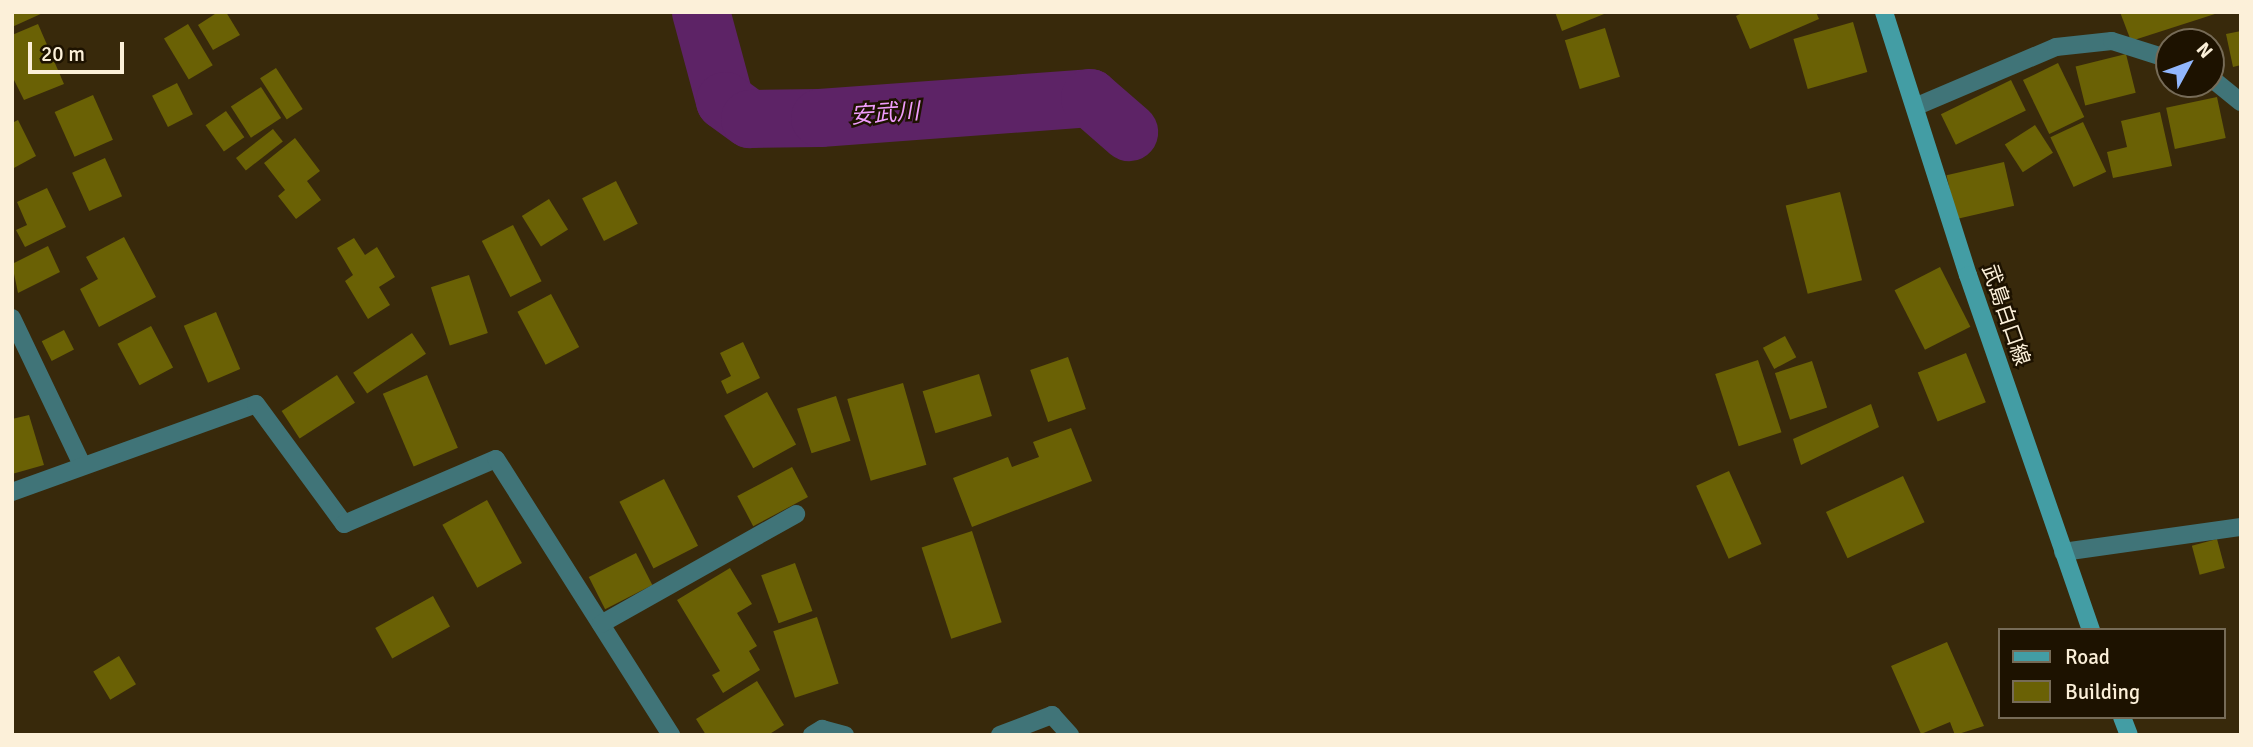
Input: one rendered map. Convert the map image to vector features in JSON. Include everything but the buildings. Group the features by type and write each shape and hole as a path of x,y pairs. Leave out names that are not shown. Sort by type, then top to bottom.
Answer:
{"main road":[{"name":"武島白口線","path":"1884,12 1917,106 1968,275 2090,628"}],"street":[{"path":"1917,106 2056,47 2112,41 2155,55"},
{"path":"2225,89 2241,102"},
{"path":"12,318 82,466"},
{"path":"12,492 256,404 344,524 496,459 671,735"},
{"path":"601,624 796,514"},
{"path":"2063,552 2241,527"},
{"path":"1000,735 1052,715 1070,735"},
{"path":"812,735 822,729 845,735"}],"waterway":[{"name":"安武川","path":"701,12 725,101 750,119 820,118 1090,98 1129,132"}]}
